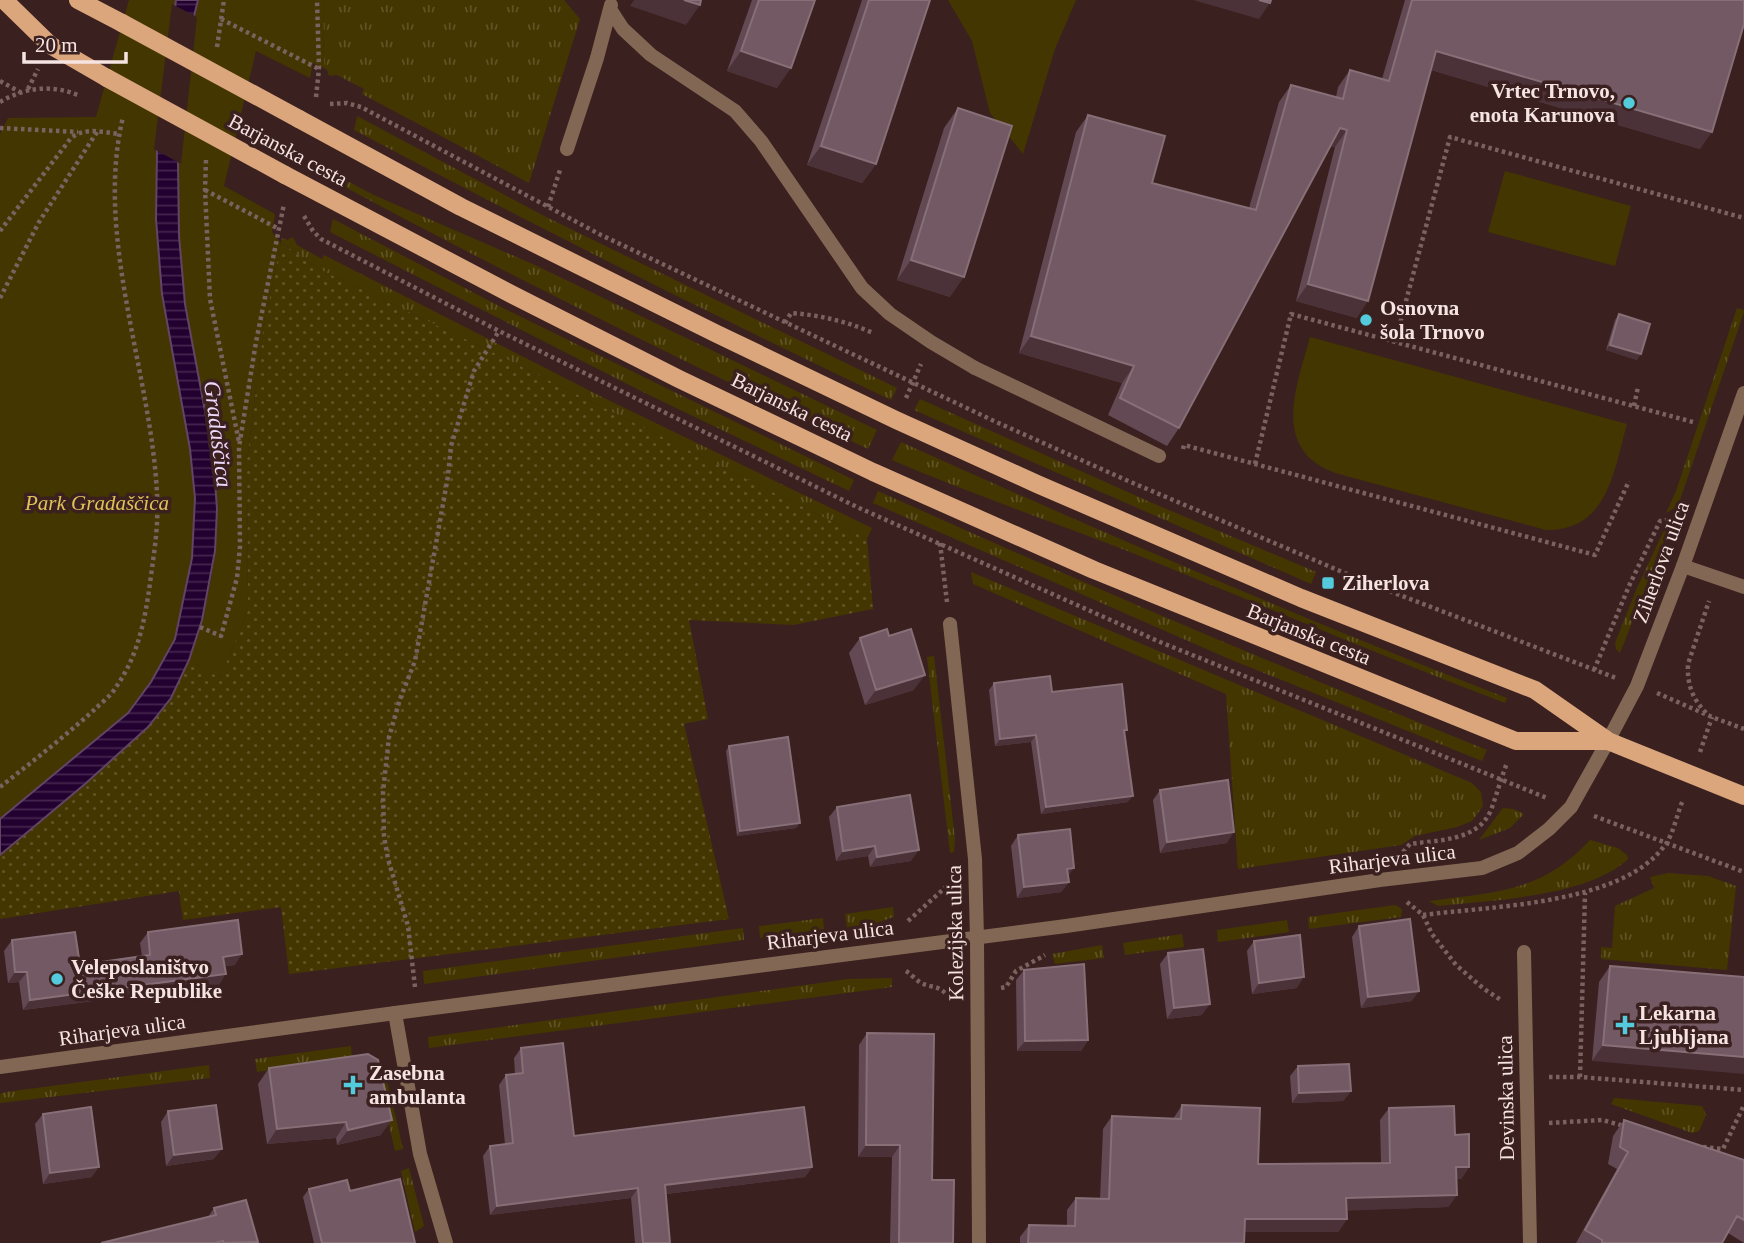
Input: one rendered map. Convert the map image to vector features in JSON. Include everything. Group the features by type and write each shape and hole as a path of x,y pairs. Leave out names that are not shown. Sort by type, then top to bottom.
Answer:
{"main road":[{"name":"Barjanska cesta","path":"4,0 50,46 285,175 513,295 873,472 1094,570 1516,741 1608,741"},
{"name":"Barjanska cesta","path":"78,0 461,207 897,420 1037,484 1301,598 1535,690 1608,741 1744,796"}],"street":[{"path":"567,149 597,58 611,4"},
{"path":"611,4 623,29 651,55 735,111 761,141 862,289 890,314 975,368 1159,456"},
{"name":"Ziherlova ulica","path":"1608,741 1637,686 1744,393"},
{"path":"1683,566 1744,587"},
{"name":"Kolezijska ulica","path":"950,624 975,859 979,1243"},
{"name":"Riharjeva ulica","path":"0,1067 1482,868 1518,853 1549,829 1571,807 1608,741"},
{"name":"Devinska ulica","path":"1524,952 1530,1243"},
{"path":"395,1013 420,1154 446,1243"}],"path":[{"path":"216,54 225,0"},
{"path":"306,91 316,97 319,69 317,0"},
{"path":"221,19 319,69"},
{"path":"0,80 21,92"},
{"path":"0,102 27,90 55,88 90,100"},
{"path":"328,104 347,103 360,107 548,206 913,383 922,361"},
{"path":"0,787 76,726 115,690 135,653 146,613 157,542 158,495 117,237 115,169 125,110"},
{"path":"0,128 119,134"},
{"path":"0,231 50,163 79,132"},
{"path":"0,298 39,222 97,132"},
{"path":"1395,342 1450,137 1744,218"},
{"path":"206,155 210,299 239,447"},
{"path":"205,189 279,229"},
{"path":"548,206 554,190"},
{"path":"200,626 221,636 237,578 240,547 239,447 256,342 279,229 281,203 293,209"},
{"path":"302,214 321,239 499,331 795,478 940,543 950,624"},
{"path":"785,323 791,313 813,314 838,320 876,335"},
{"path":"1255,464 1292,314 1693,422"},
{"path":"419,1010 408,926 388,859 383,826 385,764 400,699 415,661 449,476 451,446 474,370 499,331"},
{"name":"Ziherlova ulica","path":"913,383 1126,480 1322,563 1594,670 1660,521"},
{"path":"1634,406 1638,387"},
{"path":"1159,456 1175,463 1184,445 1595,555 1629,481"},
{"name":"Riharjeva ulica","path":"940,543 1160,642 1479,770 1500,781 1490,812 1481,825 1454,838 1410,844"},
{"path":"1712,718 1695,700 1688,664 1715,577"},
{"path":"1675,700 1712,718 1744,729"},
{"path":"1610,822 1744,872"},
{"path":"1525,1016 1484,989 1456,965 1432,934 1423,915 1585,893 1609,886 1649,861 1666,844"},
{"name":"Kolezijska ulica","path":"923,920 925,905 947,886"},
{"path":"1580,1077 1585,893"},
{"path":"997,989 1006,987 1016,971 1023,967 1022,956"},
{"name":"Kolezijska ulica","path":"922,973 923,984 941,989 949,998 957,996"},
{"path":"1527,1077 1580,1077 1744,1090"},
{"path":"1698,1147 1723,1149 1744,1105"},
{"path":"1527,1124 1602,1120 1626,1127"}],"green space":[{"name":"Park Gradaščica","path":"129,0 176,0 157,152 156,219 162,294 194,475 192,558 175,639 151,682 128,713 0,819 0,134 8,118 96,117"},
{"name":"Park Gradaščica","path":"198,0 323,0 324,68 313,63 310,78 256,51 224,186 275,214 272,232 281,243 264,326 247,461 248,611 220,678 189,660 210,586 217,529 215,476 186,306 178,209 182,126"},
{"path":"323,0 564,0 580,19 529,183 362,94 364,89 337,75 329,76 324,68"},
{"path":"948,0 1076,0 1055,49 1023,154 990,113 972,41"},
{"path":"357,116 548,218 897,388 891,400 621,268 354,130"},
{"path":"1505,171 1631,206 1615,266 1488,232"},
{"path":"343,179 535,265 877,430 868,449 471,254 341,185"},
{"path":"333,219 503,308 854,480 849,491 643,392 330,232"},
{"path":"293,237 297,245 322,259 324,255 602,397 872,528 867,539 323,271 281,243 282,238 287,240"},
{"path":"281,243 323,271 867,539 873,609 793,625 689,620 708,719 684,724 729,919 289,974 281,907 183,920 179,891 0,919 0,855 148,727 171,698 189,660 220,678 248,611 247,461 264,326"},
{"path":"1737,308 1744,312 1678,506 1666,513 1676,491"},
{"path":"1310,337 1627,424 1605,495 1583,520 1567,528 1546,530 1335,473 1315,462 1302,449 1295,432 1295,395"},
{"path":"920,399 1150,502 1316,572 1311,584 914,410"},
{"path":"901,442 1202,574 1507,698 1505,703 1130,552 892,460"},
{"path":"878,491 1181,624 1487,750 1482,761 1227,658 873,503"},
{"path":"1670,526 1620,653 1615,643 1665,528"},
{"path":"971,572 1472,783 1481,792 1483,806 1472,821 1415,836 1401,845 1238,869 1226,694 973,584"},
{"path":"934,656 955,839 954,852 950,853 927,657"},
{"path":"1503,808 1524,814 1510,828 1479,840"},
{"path":"1590,840 1618,848 1628,859 1611,872 1564,889 1511,899 1438,906 1429,901 1496,892 1535,880 1554,871"},
{"path":"1668,873 1708,876 1736,886 1727,970 1601,959 1601,947 1612,948 1615,906 1654,888 1650,877"},
{"path":"1395,905 1402,909 1401,917 1309,929 1308,917"},
{"path":"893,907 894,917 873,924 847,927 845,914"},
{"path":"823,918 824,929 760,938 759,926"},
{"path":"1287,920 1289,932 1218,942 1217,930"},
{"path":"743,928 744,940 424,984 423,971"},
{"path":"1182,934 1184,947 1125,955 1123,943"},
{"path":"1102,945 1104,958 1055,964 1052,954"},
{"path":"892,978 892,987 429,1048 428,1037 848,979"},
{"path":"351,1046 352,1058 257,1072 255,1059"},
{"path":"209,1065 210,1078 0,1103 0,1094 6,1092"},
{"path":"385,1071 403,1149 395,1151 377,1072"},
{"path":"1614,1098 1702,1106 1706,1115 1699,1131 1692,1133 1611,1104"},
{"path":"409,1168 424,1226 415,1232 401,1171"}],"shaded area":[{"path":"176,0 198,0 178,164 179,236 185,304 213,454 217,509 215,551 202,620 189,660 171,698 148,727 0,855 0,819 128,713 151,682 175,639 192,558 195,498 190,449 162,294 156,219 157,152"}],"pier":[{"path":"172,4 197,17 181,164 154,149"}],"building":[{"path":"684,0 701,0 700,5"},
{"path":"759,0 815,0 791,68 741,51"},
{"path":"869,0 930,0 876,164 821,146"},
{"path":"1412,0 1744,0 1744,24 1712,132 1436,51 1368,301 1308,284 1347,130 1340,128 1179,428 1120,398 1134,366 1031,336 1088,115 1165,136 1152,183 1256,210 1291,85 1343,99 1350,70 1389,81"},
{"path":"958,108 1012,126 964,277 911,260"},
{"path":"1619,314 1650,324 1641,354 1610,345"},
{"path":"887,629 889,636 911,629 925,675 876,690 860,638"},
{"path":"1050,676 1052,692 1122,684 1127,730 1124,730 1133,796 1046,807 1036,735 1000,739 994,683"},
{"path":"788,737 800,823 740,831 729,746"},
{"path":"1228,780 1234,832 1167,842 1160,790"},
{"path":"910,795 919,850 877,857 875,846 843,851 837,807"},
{"path":"1070,829 1074,868 1067,869 1069,882 1024,887 1018,835"},
{"path":"1410,919 1419,991 1368,997 1359,926"},
{"path":"238,920 242,954 223,957 226,974 30,1000 27,972 15,972 12,940 75,932 80,965 150,955 148,932"},
{"path":"1300,935 1304,977 1259,983 1254,941"},
{"path":"1203,949 1210,1004 1174,1008 1168,953"},
{"path":"1084,964 1088,1040 1025,1041 1024,970"},
{"path":"1610,966 1744,977 1744,1057 1603,1045"},
{"path":"867,1033 934,1034 932,1180 954,1180 953,1243 899,1243 900,1145 866,1145"},
{"path":"563,1043 574,1136 804,1107 812,1167 665,1185 670,1243 643,1243 638,1188 497,1206 490,1146 513,1143 506,1075 523,1073 521,1048"},
{"path":"368,1054 378,1060 392,1120 348,1130 346,1122 277,1129 269,1068"},
{"path":"1349,1064 1351,1091 1299,1093 1298,1066"},
{"path":"216,1105 222,1149 174,1155 168,1111"},
{"path":"1182,1105 1260,1108 1258,1164 1390,1163 1389,1108 1454,1106 1455,1135 1469,1134 1469,1167 1456,1167 1457,1195 1346,1198 1347,1219 1245,1219 1244,1243 1028,1243 1029,1225 1075,1226 1076,1198 1109,1199 1112,1116 1181,1119"},
{"path":"91,1107 99,1167 50,1173 43,1114"},
{"path":"1624,1120 1744,1160 1744,1220 1737,1216 1722,1243 1602,1243 1602,1240 1585,1230 1628,1152 1620,1147"},
{"path":"400,1179 415,1243 322,1243 309,1189 347,1180 350,1191"},
{"path":"246,1200 258,1242 101,1243 216,1215 214,1208"}],"place":[{"name":"Vrtec Trnovo, enota Karunova","path":"1629,103"},
{"name":"Osnovna šola Trnovo","path":"1366,320"},
{"name":"Ziherlova","path":"1328,583"},
{"name":"Veleposlaništvo Češke Republike","path":"57,979"},
{"name":"Lekarna Ljubljana","path":"1625,1025"},
{"name":"Zasebna ambulanta","path":"353,1085"}],"water label":[{"name":"Gradaščica","path":"218,434"}]}
